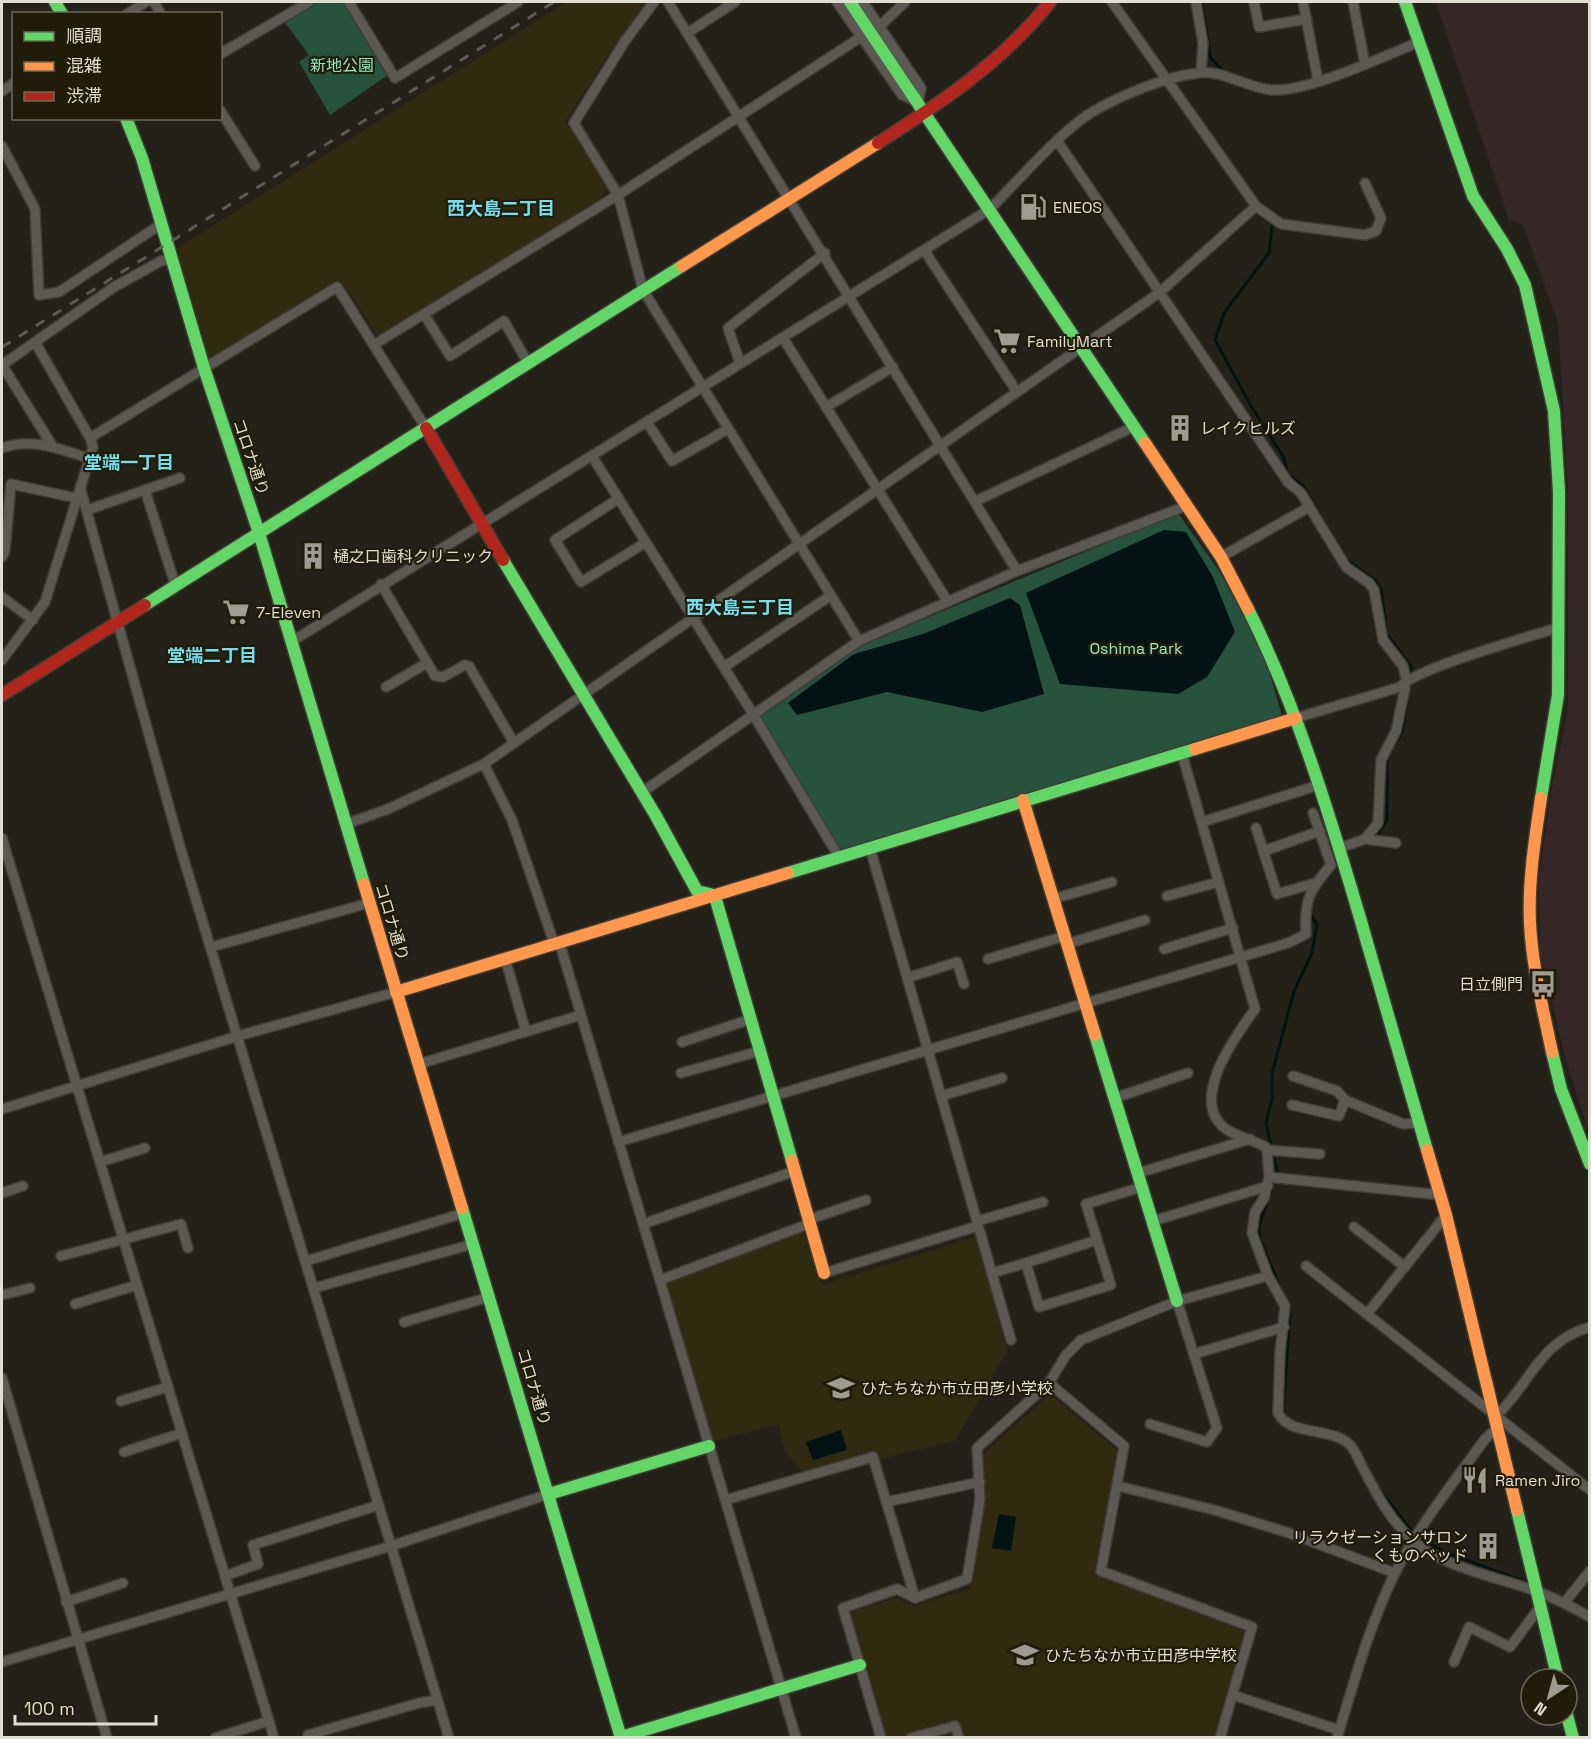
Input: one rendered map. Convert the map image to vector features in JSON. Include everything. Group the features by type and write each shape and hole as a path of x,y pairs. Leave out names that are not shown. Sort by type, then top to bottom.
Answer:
{"street":[{"path":"130,12 147,2"},
{"path":"222,53 309,2"},
{"path":"349,2 394,78 518,2"},
{"path":"654,2 625,41 574,123 618,195 644,290 859,641"},
{"path":"668,2 741,116 1017,571"},
{"path":"689,32 735,2"},
{"path":"837,2 902,95 918,102"},
{"path":"850,2 1221,557 1267,647 1296,718 1340,848 1441,1195 1555,1667"},
{"path":"863,2 921,88 918,102"},
{"path":"880,26 905,2"},
{"path":"2,695 925,114 983,73 1030,26 1050,2"},
{"path":"1112,2 1203,133 1222,154 1256,207 1281,224 1365,235 1376,231 1381,218 1365,183"},
{"path":"1196,2 1203,44 1201,72"},
{"path":"1254,2 1259,27 1307,19"},
{"path":"1303,2 1318,81"},
{"path":"1353,2 1365,64"},
{"path":"1405,2 1473,196 1516,266 1535,319 1546,368 1556,434 1560,627 1558,695 1532,855 1530,923 1539,993 1561,1089 1590,1164"},
{"path":"375,344 618,195 861,37"},
{"path":"291,642 381,584 990,209 1092,112 1166,79 1201,72 1271,90 1288,90 1365,64 1419,42"},
{"path":"222,113 255,166"},
{"name":"コロナ通り","path":"127,120 142,158 204,368 259,533 621,1737"},
{"path":"1058,142 1288,482 1300,493 1346,567 1369,583 1374,590 1383,640 1403,666 1408,680 1396,730 1381,760 1378,823 1365,839"},
{"path":"2,146 35,209 39,295 58,292 161,224"},
{"path":"346,824 388,809 484,764 581,694 1159,293 1256,207"},
{"path":"924,250 1017,392"},
{"path":"741,363 728,328 825,253"},
{"path":"53,447 2,365 114,287 161,261 172,259"},
{"path":"90,438 337,287 426,428 697,891 710,894 716,900 824,1273 1043,1202"},
{"path":"424,314 450,356 504,321 528,363"},
{"path":"783,338 948,602"},
{"path":"2,660 45,602 93,447 35,342"},
{"path":"826,407 893,367"},
{"path":"647,422 672,461 728,429"},
{"path":"976,501 1133,427"},
{"path":"2,448 24,442 53,447 88,458"},
{"path":"592,456 839,857"},
{"path":"87,510 180,478"},
{"path":"2,557 5,551 11,484 76,498"},
{"path":"80,487 211,947 449,1737"},
{"path":"145,490 175,584"},
{"path":"618,500 555,540 581,582 645,543"},
{"path":"641,793 859,641 1017,571 1186,506"},
{"path":"1221,557 1309,507"},
{"path":"381,584 427,663 439,678 465,665 471,669 514,743"},
{"path":"724,667 830,596"},
{"path":"2,597 33,620"},
{"path":"2,1109 238,1036 396,992 710,894 1182,754 1296,718 1560,627"},
{"path":"386,687 427,663"},
{"path":"1182,754 1255,1009 1229,1045 1209,1099 1213,1112 1228,1130 1268,1150 1320,1154"},
{"path":"484,764 512,820 581,1015 796,1737"},
{"path":"1202,822 1319,785"},
{"path":"1023,800 1217,1428 1207,1442 1150,1424"},
{"path":"618,1142 1288,943 1306,934 1305,905 1316,883 1331,865 1313,813"},
{"path":"1256,828 1277,894 1316,883"},
{"path":"1264,851 1320,831"},
{"path":"2,838 274,1737"},
{"path":"1340,848 1365,839 1396,843"},
{"path":"870,848 1011,1341"},
{"path":"1053,899 1112,882"},
{"path":"1167,896 1219,882"},
{"path":"211,947 369,903"},
{"path":"988,959 1144,920"},
{"path":"1164,949 1233,928"},
{"path":"505,958 526,1032"},
{"path":"907,978 957,962 964,984"},
{"path":"419,1064 581,1015"},
{"path":"681,1042 751,1019"},
{"path":"681,1073 760,1051"},
{"path":"1115,1098 1188,1073"},
{"path":"1293,1076 1337,1091 1345,1100 1403,1124 1419,1123"},
{"path":"941,1096 1002,1078"},
{"path":"1292,1105 1339,1116 1345,1100"},
{"path":"1138,1173 1250,1139"},
{"path":"100,1162 145,1148"},
{"path":"1268,1150 1268,1182 1264,1198 1255,1212 1252,1233 1268,1276 1286,1306 1280,1352 1278,1413 1282,1420 1330,1434 1351,1446 1388,1514 1413,1541 1433,1554 1536,1591 1590,1617"},
{"path":"643,1224 795,1171"},
{"path":"1153,1221 1268,1182 1441,1195"},
{"path":"2,1193 23,1186"},
{"path":"1026,1263 1039,1307 1111,1285 1086,1204 1142,1187"},
{"path":"660,1280 866,1200"},
{"path":"306,1261 464,1213"},
{"path":"1367,1314 1446,1215"},
{"path":"61,1256 181,1224 188,1248"},
{"path":"1354,1227 1405,1267"},
{"path":"992,1273 1097,1240"},
{"path":"314,1288 473,1244"},
{"path":"1306,1266 1496,1422 1590,1490"},
{"path":"880,1737 843,1608 897,1589 915,1598 967,1580 980,1500 976,1448 1049,1383 1066,1355 1081,1340 1177,1301 1268,1276"},
{"path":"75,1304 137,1285"},
{"path":"2,1295 30,1288"},
{"path":"404,1322 489,1297"},
{"path":"1194,1354 1284,1327"},
{"path":"1233,1695 1338,1734 1367,1638 1395,1573 1413,1541 1551,1346 1590,1327"},
{"path":"2,1378 107,1737"},
{"path":"1049,1383 1124,1446 1101,1571 1252,1627 1220,1737"},
{"path":"121,1401 168,1387"},
{"path":"124,1452 182,1434"},
{"path":"2,1662 391,1546 549,1494 709,1446"},
{"path":"725,1500 873,1457 915,1598"},
{"path":"886,1502 980,1482"},
{"path":"1118,1486 1218,1511 1395,1573"},
{"path":"225,1576 258,1564 253,1545 379,1505"},
{"path":"1564,1603 1590,1571"},
{"path":"66,1602 123,1583"},
{"path":"1454,1662 1469,1627 1510,1647 1540,1607"},
{"path":"621,1737 860,1665"},
{"path":"308,1735 419,1703 437,1700"},
{"path":"215,1737 269,1721"},
{"path":"911,1737 955,1726 959,1737"}],"shaded area":[{"path":"566,2 648,2 610,52 566,121 607,189 600,199 379,338 341,281 209,360 176,249"},
{"path":"1436,2 1589,2 1589,1132 1567,1064 1540,953 1539,877 1553,781 1568,711 1568,491 1558,323 1523,225 1509,220"},
{"path":"1164,530 1186,532 1213,577 1235,632 1207,677 1178,694 1060,684 1026,593"},
{"path":"1010,598 1020,605 1044,694 982,712 887,692 797,715 788,703 854,654 923,634"},
{"name":"ひたちなか市立田彦小学校","path":"803,1232 822,1285 978,1236 1007,1352 955,1441 880,1459 866,1453 802,1472 784,1449 779,1424 712,1442 664,1285"},
{"name":"ひたちなか市立田彦中学校","path":"1050,1394 1118,1451 1098,1576 1247,1632 1217,1737 962,1737 958,1722 902,1737 884,1738 848,1613 896,1598 914,1606 970,1589 985,1502 982,1455"},
{"path":"841,1430 847,1450 813,1460 806,1442"},
{"path":"999,1514 1016,1517 1011,1551 992,1548"}],"green space":[{"name":"新地公園","path":"317,2 344,2 388,75 330,115 299,62 309,55 283,20"},
{"name":"Oshima Park","path":"1178,513 1219,571 1263,650 1282,716 841,850 760,716 857,647"}],"waterway":[{"path":"1202,2 1210,57 1225,73"},
{"path":"1272,226 1269,253 1224,313 1215,340 1251,406 1284,458 1288,475 1303,486 1336,542"},
{"path":"1347,560 1376,581 1381,590 1387,634 1411,667 1410,676"},
{"path":"1394,745 1402,732 1410,683"},
{"path":"1375,838 1387,820 1387,755"},
{"path":"1345,851 1370,842"},
{"path":"1277,1171 1266,1123 1272,1099 1272,1074 1294,991 1312,953 1317,924 1308,912"},
{"path":"1273,1185 1259,1226 1260,1239 1290,1312 1283,1415"},
{"path":"1297,1423 1333,1431 1350,1440"},
{"path":"1379,1489 1411,1530"},
{"path":"1421,1539 1445,1552 1526,1582"}],"railway":[{"path":"2,347 554,2"}],"traffic: fast":[{"path":"55,2 61,12"},
{"path":"850,2 1145,443"},
{"path":"1405,2 1473,196 1507,249 1525,285 1554,411 1559,492 1558,695 1541,798"},
{"path":"127,120 142,158 204,368 259,533 364,884"},
{"path":"145,605 682,266"},
{"path":"503,560 656,816 697,891 710,894 716,900 792,1161"},
{"path":"1248,609 1282,684 1324,800 1427,1150"},
{"path":"788,873 1195,749"},
{"path":"1095,1035 1177,1301"},
{"path":"1552,1052 1561,1089 1590,1164"},
{"path":"462,1208 621,1738"},
{"path":"549,1494 709,1446"},
{"path":"1517,1510 1555,1667"},
{"path":"621,1737 860,1665"},
{"path":"1570,1727 1573,1738"}],"traffic: slow":[{"path":"682,266 878,143"},
{"path":"1145,443 1221,557 1248,609"},
{"path":"1195,749 1296,718"},
{"path":"1541,798 1531,876 1530,923 1535,971 1552,1052"},
{"path":"1023,800 1095,1035"},
{"path":"396,992 788,873"},
{"path":"364,884 462,1208"},
{"path":"1427,1150 1446,1215 1517,1510"},
{"path":"792,1161 824,1273"}],"traffic: jam":[{"path":"878,143 970,80 1012,44 1050,2"},
{"path":"426,428 503,560"},
{"path":"2,695 145,605"}],"place":[{"name":"ENEOS","path":"1033,207"},
{"name":"FamilyMart","path":"1007,341"},
{"name":"レイクヒルズ","path":"1180,428"},
{"name":"樋之口歯科クリニック","path":"313,556"},
{"name":"7-Eleven","path":"236,612"},
{"name":"日立側門","path":"1543,984"},
{"name":"ひたちなか市立田彦小学校","path":"841,1388"},
{"name":"Ramen Jiro","path":"1475,1480"},
{"name":"リラクゼーションサロン くものベッド","path":"1488,1546"},
{"name":"ひたちなか市立田彦中学校","path":"1025,1655"}],"district":[{"name":"西大島二丁目","path":"501,208"},
{"name":"堂端一丁目","path":"129,462"},
{"name":"西大島三丁目","path":"740,607"},
{"name":"堂端二丁目","path":"212,655"}]}
